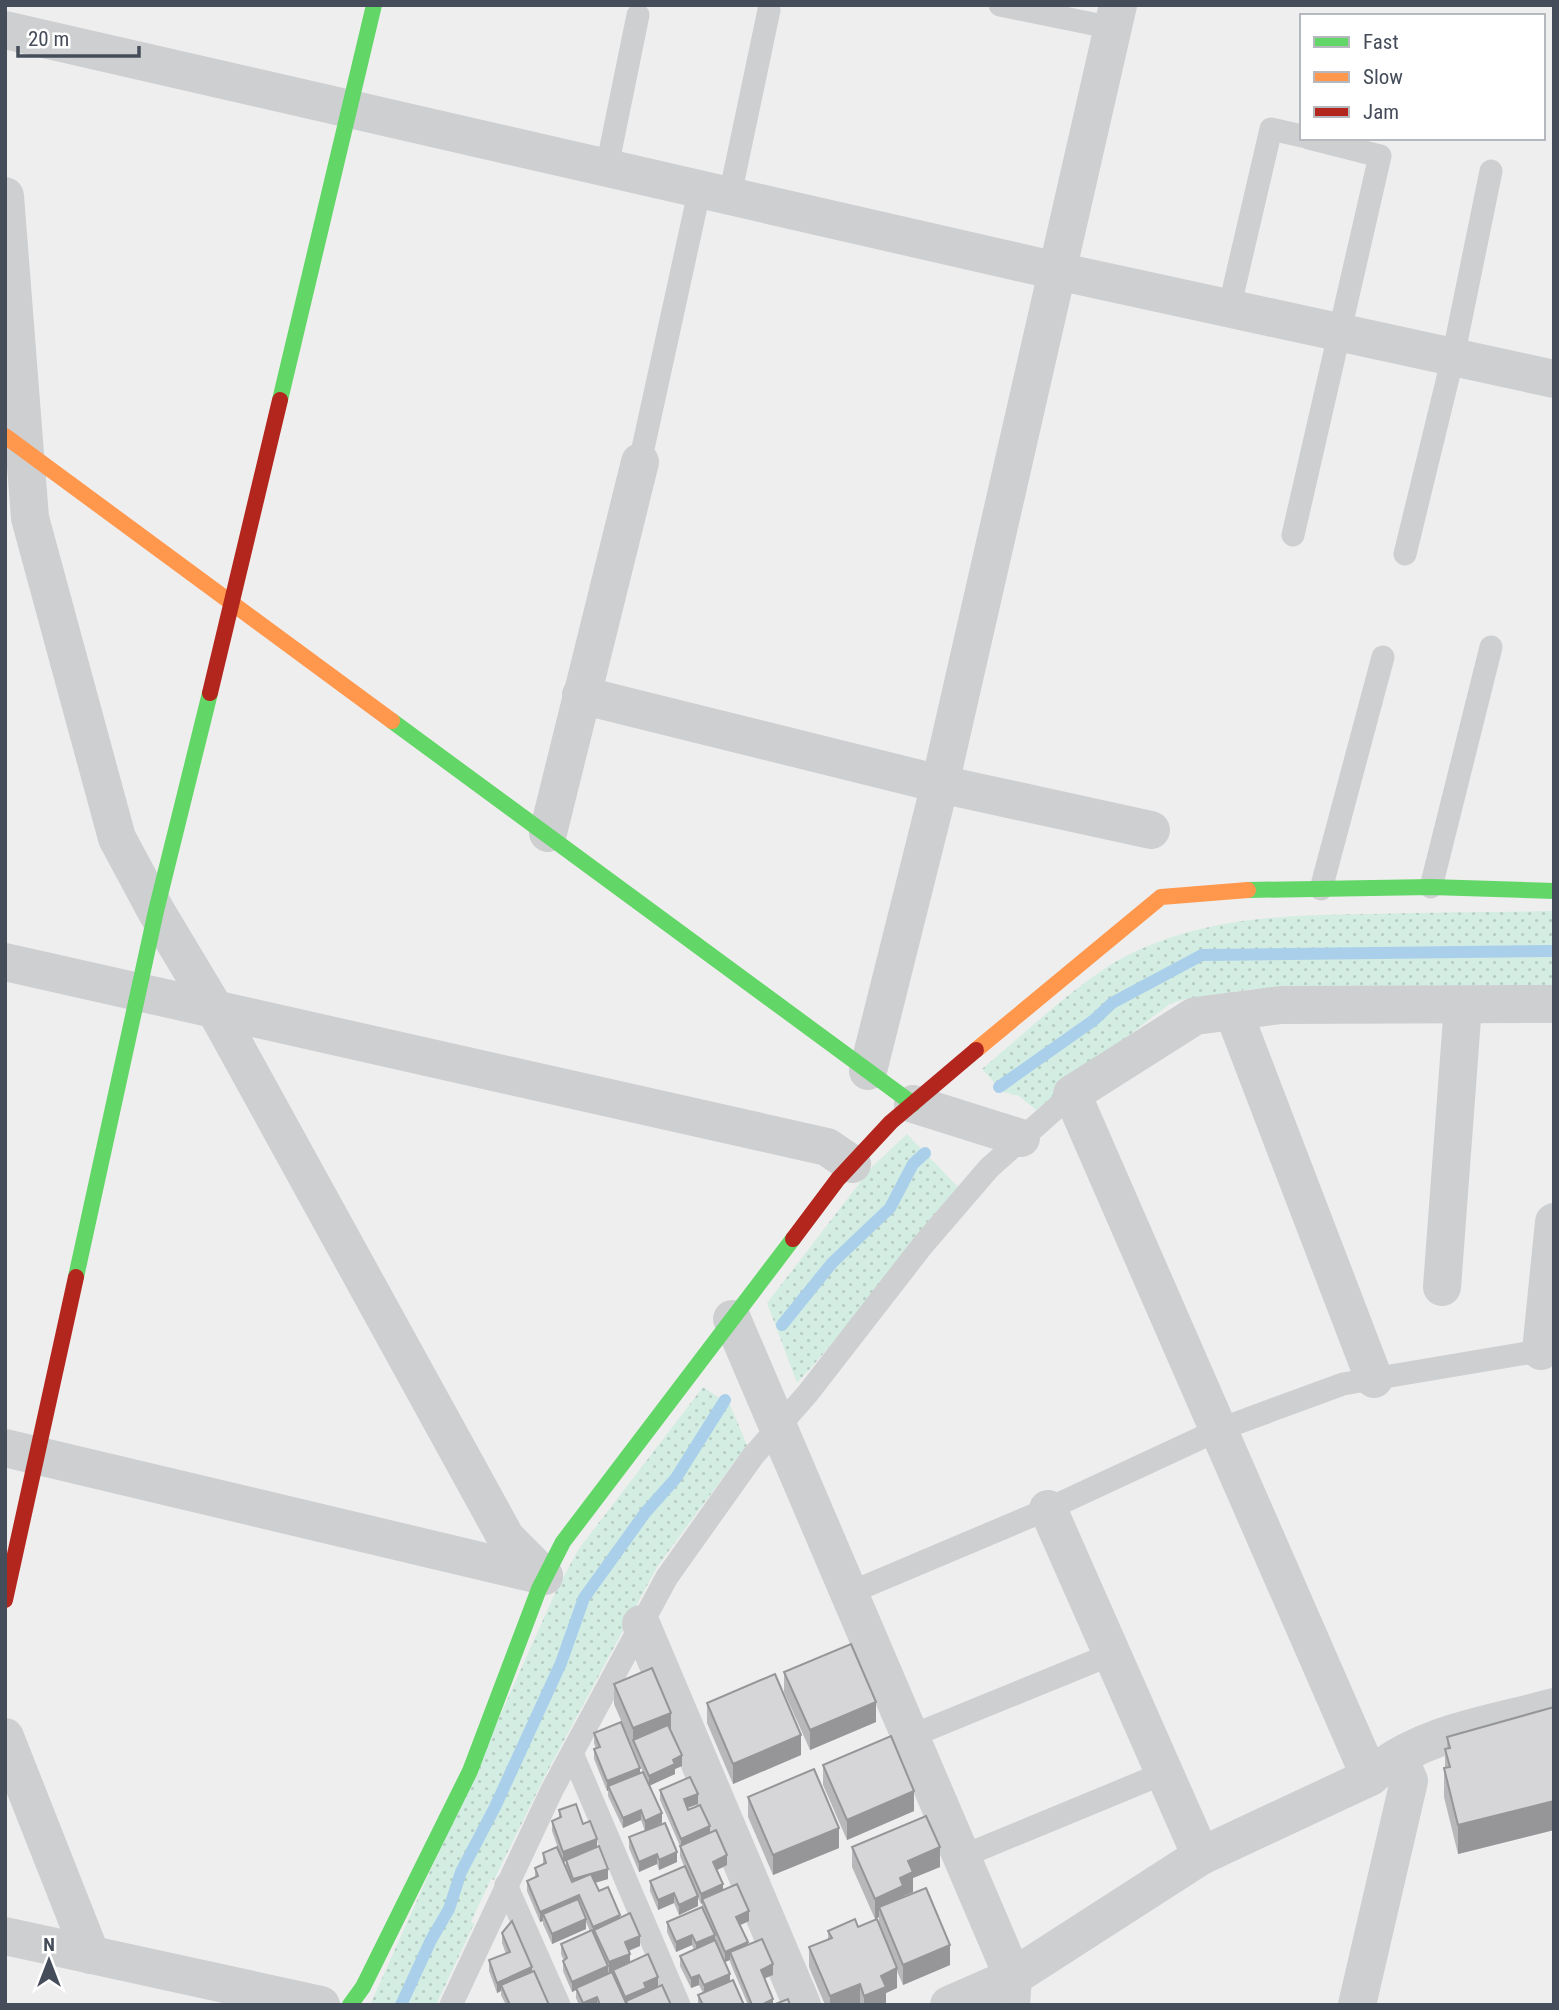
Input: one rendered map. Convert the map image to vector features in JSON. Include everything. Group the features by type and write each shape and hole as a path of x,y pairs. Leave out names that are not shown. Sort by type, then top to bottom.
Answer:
{"street":[{"path":"5,1601 21,1451 140,992 156,911 374,5"},
{"path":"868,1071 940,784 1115,16"},
{"path":"5,30 1057,271 1554,379"},
{"path":"5,196 15,444 30,518 117,838 506,1538 544,1576"},
{"path":"15,444 548,833 913,1104 1021,1139"},
{"path":"548,833 640,462"},
{"path":"581,695 940,784 1151,830"},
{"path":"351,2005 363,1987 456,1806 496,1710 544,1576 563,1542 852,1164 891,1122 1133,917 1161,897 1233,890 1432,887 1554,891"},
{"path":"5,962 216,1012 827,1147 852,1164"},
{"path":"1357,2005 1409,1781 1385,1767 1218,1430 1072,1094 1195,1016 1281,1005 1554,1004"},
{"path":"1442,1287 1463,1005"},
{"path":"1233,1012 1374,1379"},
{"path":"1547,1350 1554,1222"},
{"path":"732,1319 961,1857 1012,1991"},
{"path":"21,1451 544,1576"},
{"path":"1048,1509 1201,1856"},
{"path":"641,1624 802,2005"},
{"path":"949,2005 1012,1991 1201,1856 1476,1724 1554,1707"},
{"path":"5,1737 91,1955"},
{"path":"5,1936 321,2005"}],"lane":[{"path":"1000,5 1115,16"},
{"path":"640,462 715,191 769,10"},
{"path":"607,167 638,15"},
{"path":"1229,309 1271,129 1300,136"},
{"path":"1293,535 1380,156 1317,140"},
{"path":"1405,554 1453,358 1491,171"},
{"path":"1432,887 1491,647"},
{"path":"1321,889 1383,657"},
{"path":"451,2005 506,1885 572,1753 667,1577 753,1456 922,1246 989,1168 1072,1094"},
{"path":"848,1594 1048,1509 1218,1430 1343,1384 1547,1350"},
{"path":"909,1737 1112,1654"},
{"path":"572,1753 679,2005"},
{"path":"961,1857 1164,1773"},
{"path":"506,1885 559,2005"}],"green space":[{"path":"1554,911 1554,987 1252,989 1185,999 1170,1004 1036,1110 1019,1096 1003,1092 982,1069 1095,975 1134,952 1192,931 1222,924 1281,917"},
{"path":"907,1134 958,1187 797,1383 767,1303 872,1167"},
{"path":"703,1387 730,1405 747,1445 657,1567 545,1776 494,1880 491,1879 471,1922 474,1924 436,2005 370,2005 556,1591 578,1550"}],"building":[{"path":"851,1644 876,1702 810,1730 784,1672"},
{"path":"652,1668 671,1713 633,1728 614,1684"},
{"path":"775,1674 801,1735 733,1764 707,1703"},
{"path":"1554,1707 1554,1801 1458,1825 1444,1768 1450,1767 1445,1749 1450,1748 1447,1737"},
{"path":"621,1722 640,1768 607,1781 594,1749 600,1747 594,1733"},
{"path":"668,1725 682,1755 673,1760 675,1764 649,1776 633,1740"},
{"path":"891,1736 914,1791 847,1820 823,1765"},
{"path":"814,1769 839,1828 773,1855 748,1797"},
{"path":"643,1772 662,1813 645,1821 641,1810 623,1818 608,1786"},
{"path":"690,1777 698,1794 684,1799 688,1810 700,1805 710,1826 681,1839 660,1790"},
{"path":"576,1804 583,1824 590,1821 597,1839 563,1852 552,1821 561,1817 559,1810"},
{"path":"926,1816 940,1847 908,1861 913,1872 900,1878 903,1886 875,1899 852,1847"},
{"path":"665,1823 677,1852 659,1860 657,1854 639,1862 629,1837"},
{"path":"716,1830 727,1855 713,1862 723,1884 701,1894 680,1846"},
{"path":"599,1846 608,1869 573,1879 566,1860"},
{"path":"557,1847 572,1882 591,1874 599,1891 608,1887 620,1915 593,1927 579,1895 540,1912 527,1881 538,1876 535,1868 546,1863 543,1853"},
{"path":"685,1866 698,1896 679,1905 674,1893 658,1900 650,1881"},
{"path":"737,1884 749,1911 736,1917 748,1942 725,1952 702,1899"},
{"path":"926,1888 950,1945 903,1965 879,1907"},
{"path":"578,1899 586,1919 552,1934 543,1914"},
{"path":"702,1907 715,1935 696,1943 692,1935 676,1942 667,1922"},
{"path":"630,1913 640,1936 625,1942 630,1954 609,1962 594,1930"},
{"path":"855,1919 858,1927 877,1919 897,1968 881,1976 886,1987 864,1996 860,1984 830,1996 809,1947 832,1938 828,1931"},
{"path":"512,1921 532,1967 497,1983 489,1960 510,1952 502,1933"},
{"path":"592,1930 608,1966 572,1982 563,1961 567,1958 561,1944"},
{"path":"762,1939 773,1964 761,1970 773,1999 761,2005 752,2005 730,1952"},
{"path":"715,1940 730,1974 704,1985 699,1975 691,1978 680,1956"},
{"path":"648,1954 658,1977 644,1983 646,1988 625,1997 613,1970"},
{"path":"534,1971 549,2005 510,2005 501,1985"},
{"path":"612,1972 626,2003 600,2005 597,1997 583,2003 576,1988"},
{"path":"733,1980 744,2005 703,2005 698,1995"},
{"path":"662,1985 671,2005 628,2005 626,2001"},
{"path":"788,1999 790,2005 773,2005"}],"waterway":[{"path":"999,1087 1094,1020 1112,1003 1202,955 1554,951"},
{"path":"782,1325 832,1263 890,1208 913,1164 925,1153"},
{"path":"401,2005 431,1940 449,1909 461,1872 495,1807 561,1663 584,1598 645,1513 676,1478 725,1400"}],"traffic: fast":[{"path":"280,400 374,5"},
{"path":"76,1277 156,911 210,693"},
{"path":"392,721 913,1104"},
{"path":"1248,890 1431,887 1554,891"},
{"path":"350,2005 363,1987 470,1771 539,1589 563,1542 793,1239"}],"traffic: slow":[{"path":"5,436 392,721"},
{"path":"976,1050 1161,897 1248,890"}],"traffic: jam":[{"path":"210,693 280,400"},
{"path":"793,1239 838,1179 891,1122 976,1050"},
{"path":"5,1600 76,1277"}]}
